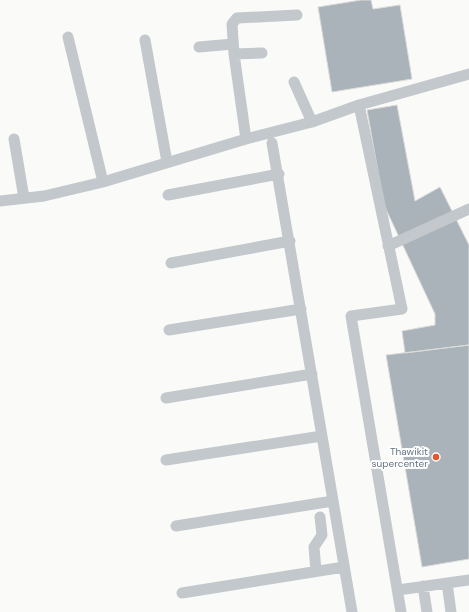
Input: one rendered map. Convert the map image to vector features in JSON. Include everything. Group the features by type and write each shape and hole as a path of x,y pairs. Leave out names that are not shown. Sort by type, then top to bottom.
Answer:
{"street":[{"path":"246,139 232,24 236,18 297,15"},
{"path":"68,37 103,182"},
{"path":"145,40 167,162"},
{"path":"199,47 234,49 262,53"},
{"path":"0,201 44,196 103,182 246,139 312,122 359,105 469,74"},
{"path":"294,82 312,122"},
{"path":"359,105 402,309 351,316 401,612"},
{"path":"14,139 24,198"},
{"path":"272,143 290,241 352,612"},
{"path":"168,195 278,174"},
{"path":"388,246 469,209"},
{"path":"171,263 290,241"},
{"path":"169,330 301,309"},
{"path":"166,398 312,374"},
{"path":"166,460 322,436"},
{"path":"176,526 333,501"},
{"path":"316,571 314,547 322,535 320,517"},
{"path":"182,593 344,567"},
{"path":"398,590 447,583 469,582"},
{"path":"447,583 451,612"},
{"path":"422,586 427,612"}],"building":[{"path":"361,0 371,0 373,9 400,5 412,79 332,92 318,7"},
{"path":"397,105 415,201 440,187 469,245 469,345 405,353 402,331 435,325 435,314 384,205 367,110"},
{"name":"Thawikit supercenter","path":"469,345 469,559 422,567 386,355"}],"place":[{"name":"Thawikit supercenter","path":"436,457"}]}
